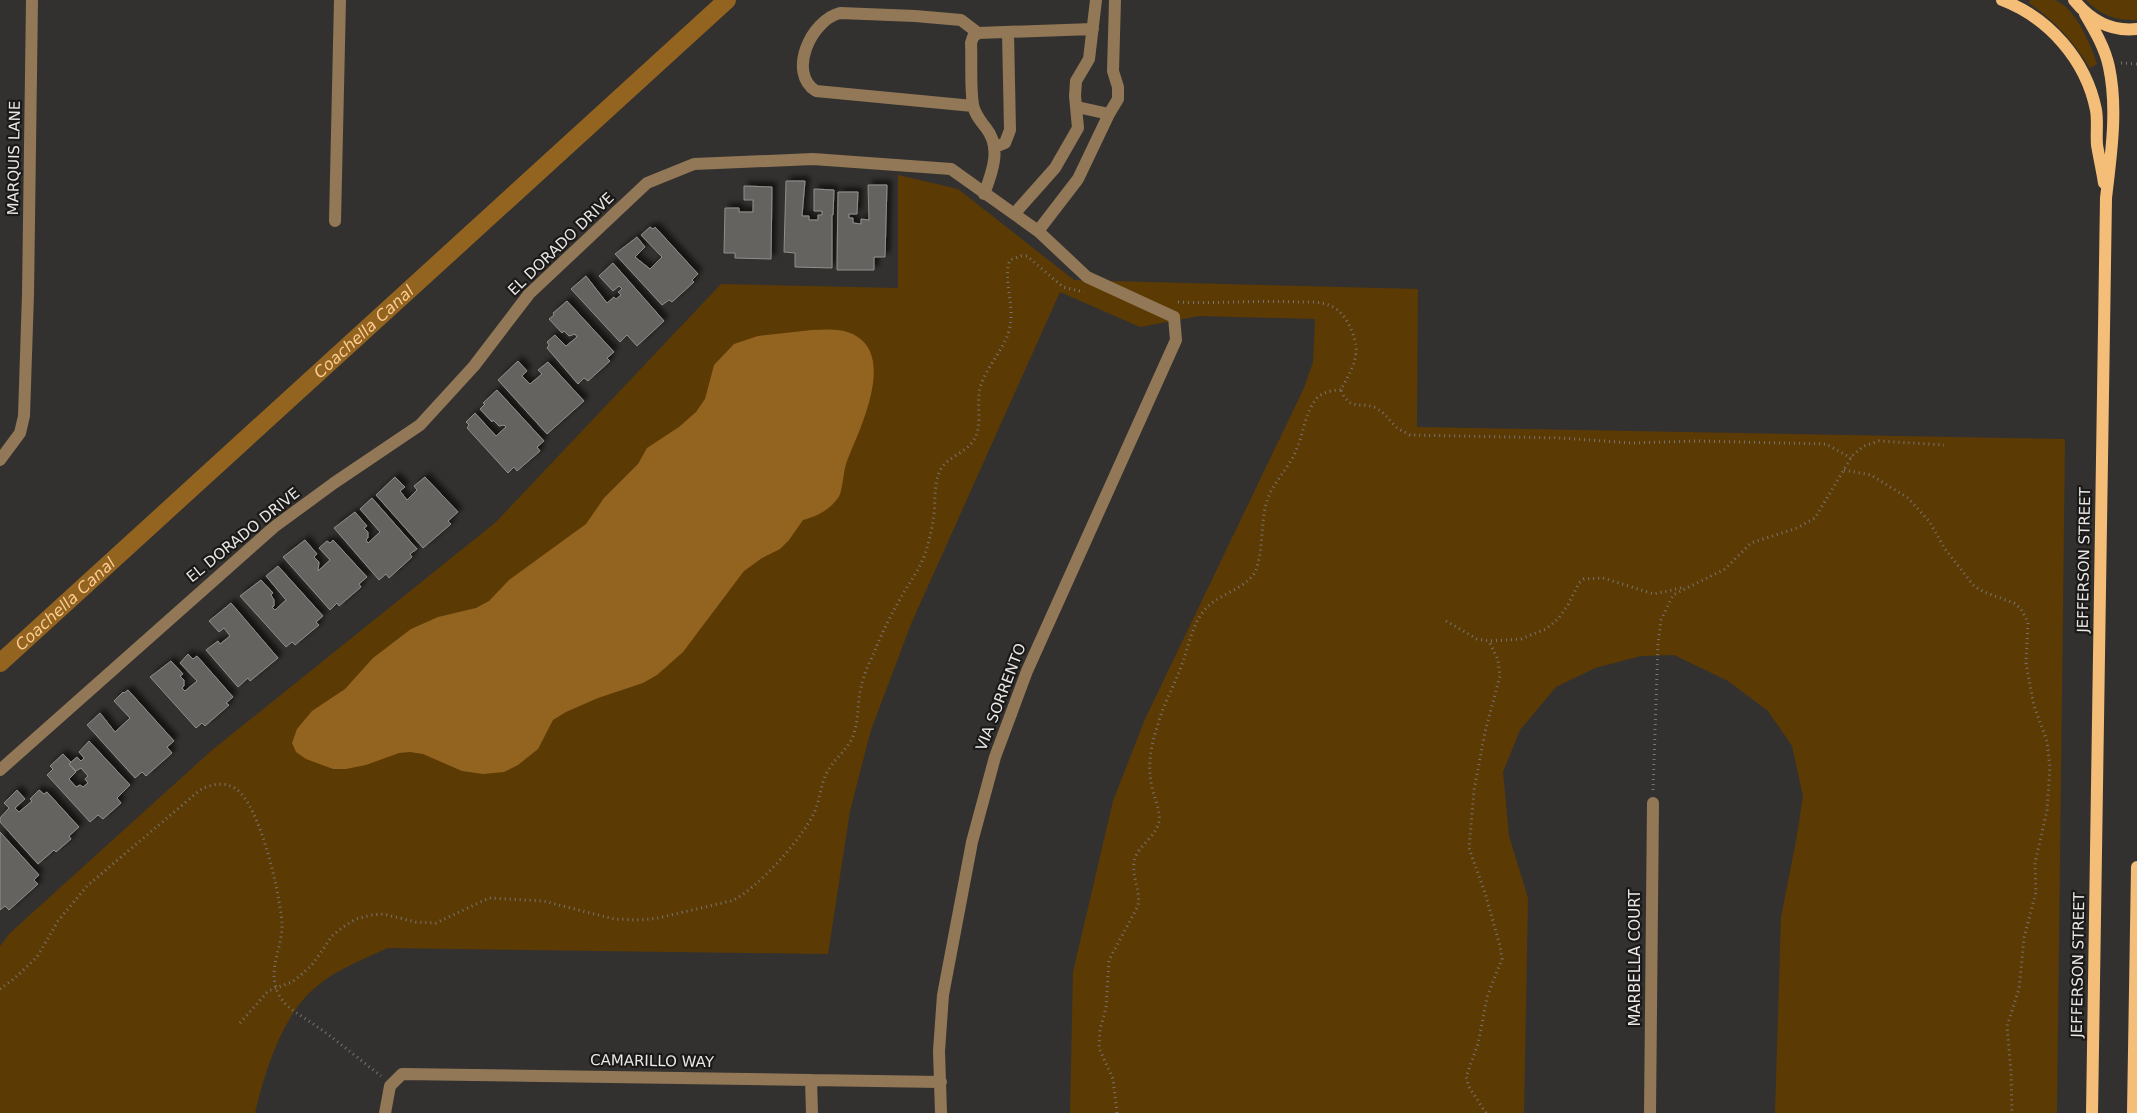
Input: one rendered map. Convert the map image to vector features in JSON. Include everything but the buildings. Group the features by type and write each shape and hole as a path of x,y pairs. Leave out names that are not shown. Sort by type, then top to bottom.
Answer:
{"main road":[{"path":"2002,0 2022,8 2041,20 2058,37 2076,62 2095,107 2097,144 2106,198"},
{"path":"2074,0 2086,14 2099,23 2114,28 2137,29"},
{"name":"JEFFERSON STREET","path":"2086,14 2100,40 2109,65 2112,90 2112,145 2106,198 2092,1113"},
{"path":"2133,1113 2137,867"}],"street":[{"name":"MARQUIS LANE","path":"0,460 20,433 24,416 28,294 32,0"},
{"path":"335,221 340,0"},
{"path":"1015,213 1055,168 1078,128 1075,96 1076,81 1089,59 1096,0"},
{"path":"1038,231 1078,179 1118,99 1118,87 1113,71 1114,0"},
{"path":"973,106 816,91 808,86 804,78 806,50 812,34 824,20 840,13 961,20 978,33"},
{"path":"984,194 993,168 995,146 988,129 978,119 973,106 971,43 973,36 978,33 1093,29"},
{"path":"995,146 1005,143 1010,130 1008,32"},
{"path":"1077,107 1109,114"},
{"name":"EL DORADO DRIVE","path":"0,770 151,634 274,527 334,483 420,425 474,366 529,294 647,183 694,164 812,159 950,170 1015,213 1038,231 1087,277 1174,317"},
{"name":"VIA SORRENTO","path":"941,1113 939,1050 945,986 972,842 995,757 1027,671 1176,340 1174,317"},
{"name":"MARBELLA COURT","path":"1650,1113 1652,803"},
{"name":"CAMARILLO WAY","path":"392,1084 402,1074 941,1082"},
{"path":"812,1080 812,1113"},
{"path":"385,1111 392,1084"}],"path":[{"path":"2126,62 2137,64"},
{"path":"240,1023 268,991 292,982 312,965 332,936 356,919 371,915 383,914 416,922 436,923 489,898 542,901 614,919 641,920 658,918 731,901 741,897 753,888 783,857 810,820 816,809 823,780 829,767 849,744 854,734 861,684 878,643 926,552 933,522 937,479 940,471 953,457 972,442 976,434 980,389 997,357 1012,320 1007,268 1010,260 1027,256 1063,287 1092,294"},
{"path":"1176,302 1278,301 1323,303 1333,306 1342,314 1354,336 1356,349 1350,375 1341,390"},
{"path":"1117,1113 1113,1079 1099,1048 1100,1029 1106,1008 1109,960 1138,906 1139,896 1133,874 1134,862 1139,850 1159,825 1158,810 1152,790 1148,761 1158,722 1169,691 1183,662 1192,634 1203,612 1215,600 1248,581 1256,570 1266,503 1298,447 1310,408 1321,395 1332,390 1341,390"},
{"path":"1341,390 1349,402 1355,405 1374,407 1388,417 1397,428 1410,435 1562,438 1630,443 1697,441 1826,444 1851,458"},
{"path":"1652,803 1658,644 1661,620 1673,595 1725,569 1752,544 1797,528 1815,518 1851,458 1864,446 1879,441 1944,445"},
{"path":"1844,470 1872,476 1908,498 1929,521 1945,549 1974,586 1984,592 2014,603 2021,609 2028,622 2026,663 2034,706 2047,741 2050,767 2047,810 2035,863 2036,892 2024,938 2019,990 2007,1026 2012,1113"},
{"path":"1446,621 1477,639 1489,641 1521,639 1546,629 1568,606 1579,583 1584,579 1594,577 1608,579 1654,594 1693,586"},
{"path":"1486,1113 1469,1087 1466,1077 1478,1044 1488,997 1502,959 1485,893 1469,848 1470,820 1475,782 1485,732 1500,676 1498,660 1489,641"},
{"path":"0,989 37,957 66,910 97,876 126,854 200,790 215,784 223,784 237,789 260,827 277,890 281,914 280,941 273,967 276,987 285,1004 392,1084"}],"shaded area":[{"path":"2030,0 2054,0 2069,10 2081,27 2097,64 2090,68 2063,32 2029,3"},
{"path":"2086,0 2137,0 2137,20 2109,16 2097,10"},
{"path":"898,175 958,189 1074,280 1418,289 1417,427 2065,439 2057,1113 1775,1113 1781,917 1803,796 1792,746 1768,711 1728,681 1674,655 1641,656 1595,668 1556,687 1520,730 1503,772 1509,836 1528,898 1524,1113 1070,1113 1073,972 1113,801 1145,719 1304,388 1313,362 1315,319 1199,316 1140,327 1060,292 911,624 871,730 850,811 828,954 388,948 333,975 316,987 304,999 284,1028 276,1045 255,1113 0,1113 0,946 10,933 211,751 496,522 721,284 898,288"},
{"path":"812,330 836,330 850,333 864,343 872,357 874,374 871,392 866,412 846,465 840,495 827,509 803,520 780,549 762,558 744,571 683,652 657,675 643,683 598,698 553,720 538,749 518,765 504,772 483,774 462,771 423,754 410,752 399,753 366,765 346,769 333,769 306,759 296,752 292,743 297,729 312,711 345,689 373,658 411,629 438,617 476,608 489,601 509,580 586,524 604,498 638,464 647,448 679,427 696,412 705,399 714,365 734,344 758,336"}],"waterway":[{"name":"Coachella Canal","path":"0,663 727,0"}]}
